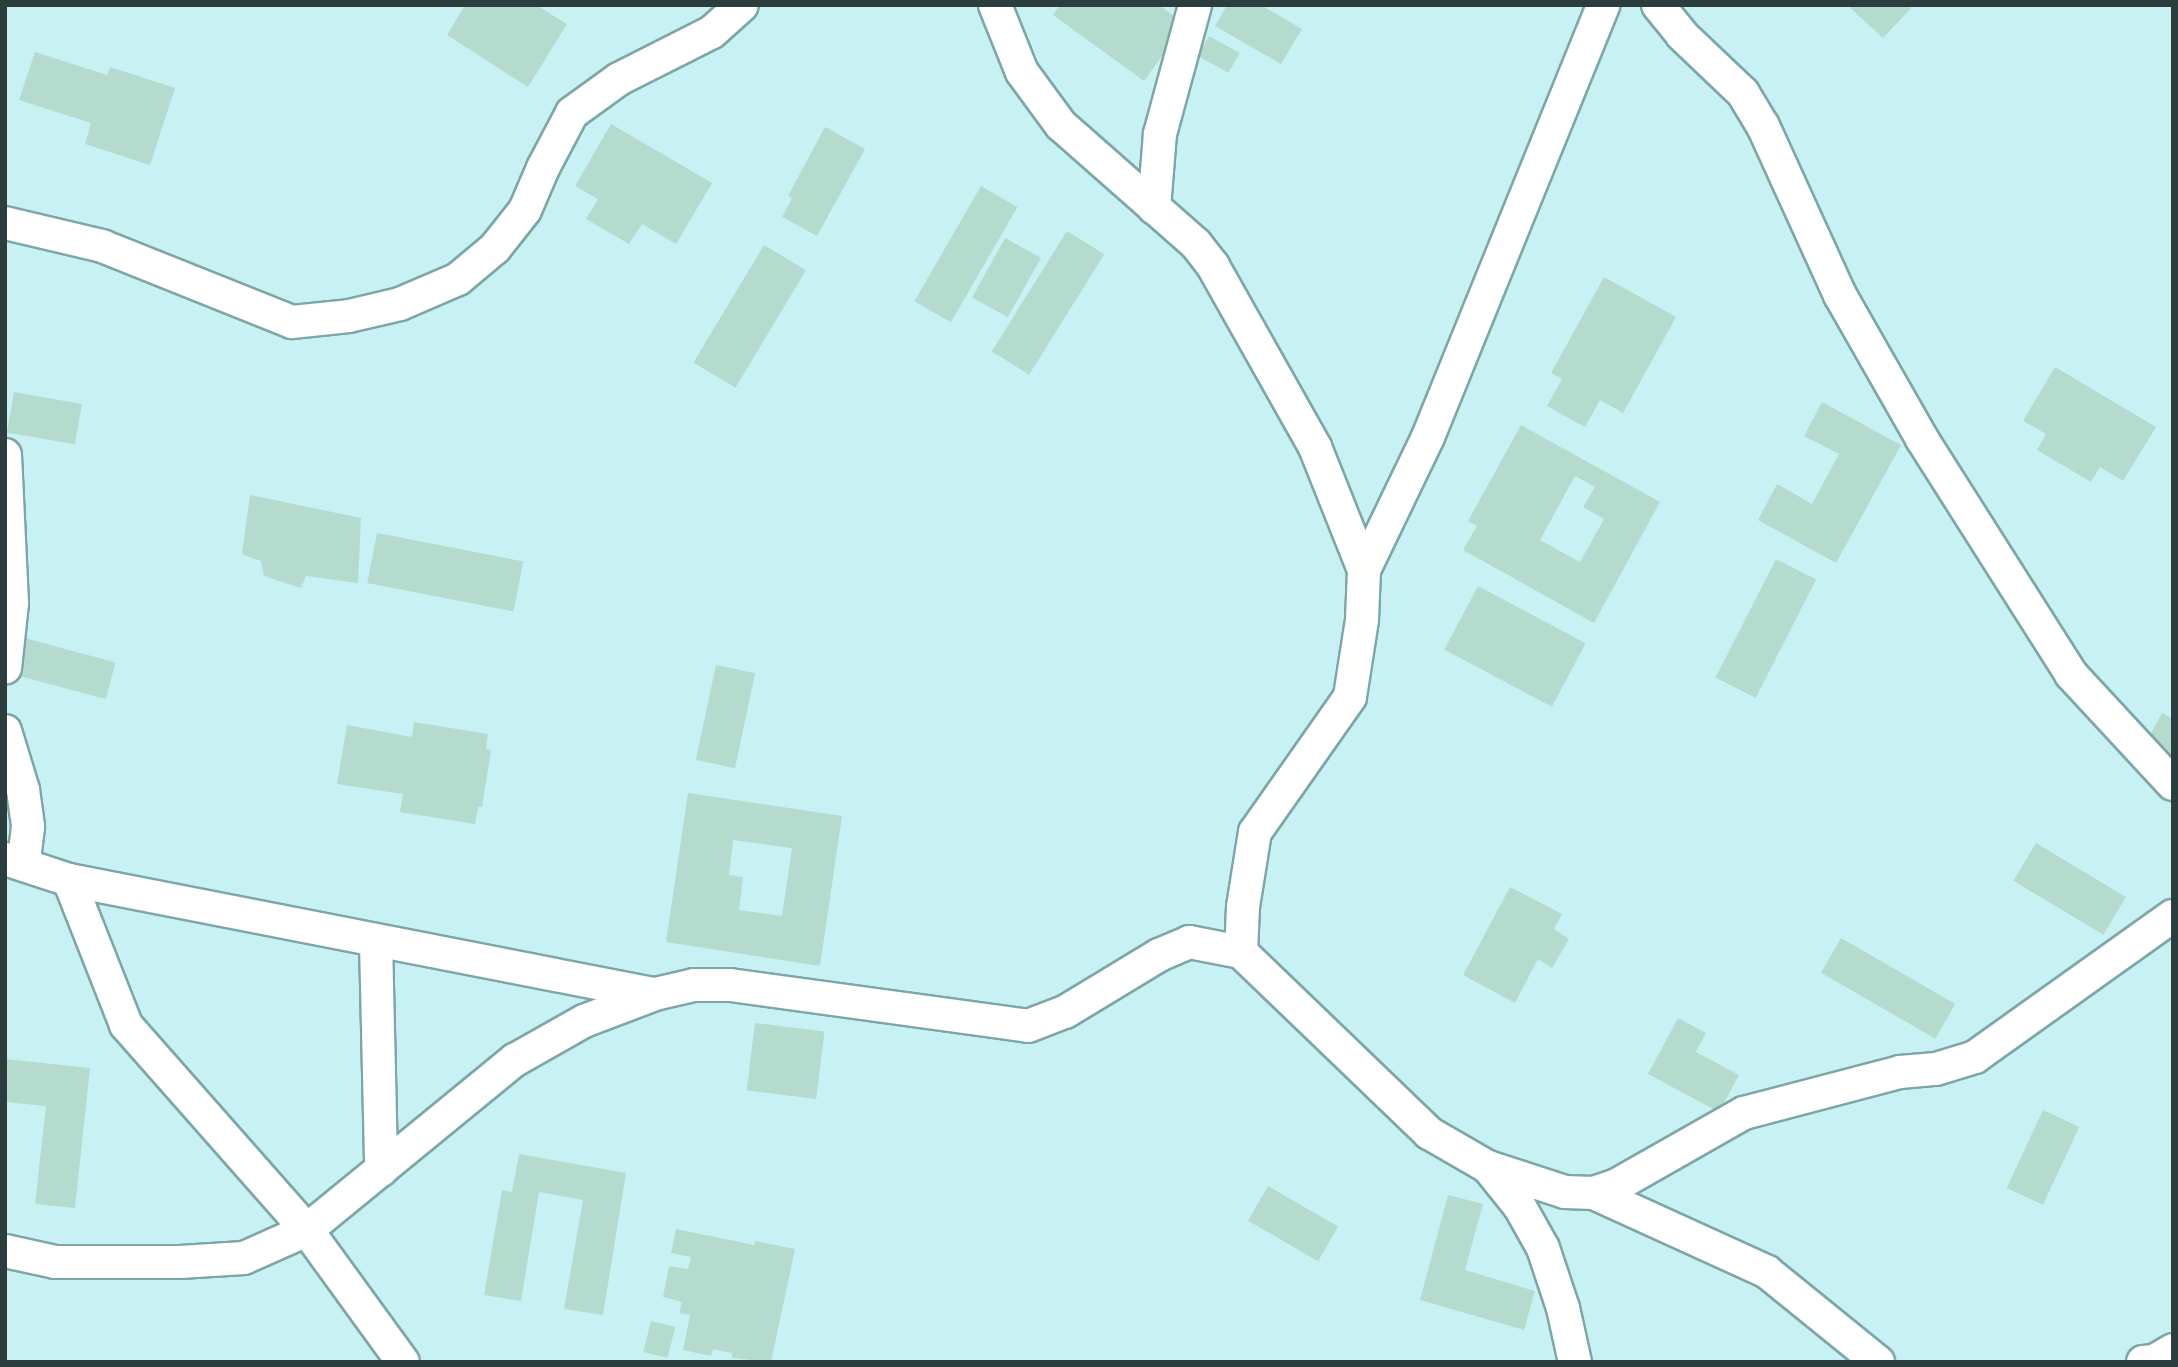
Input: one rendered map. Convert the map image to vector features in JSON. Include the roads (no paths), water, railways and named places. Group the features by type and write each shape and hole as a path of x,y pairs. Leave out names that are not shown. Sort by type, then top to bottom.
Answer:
{"street":[{"path":"5,223 102,246 292,322 349,316 400,304 458,279 495,248 525,210 572,113 619,79 712,32 742,5"},
{"path":"995,5 1023,72 1060,125 1196,244 1230,293 1315,447 1364,570"},
{"path":"1154,208 1160,134 1195,5"},
{"path":"1241,952 1243,907 1255,832 1350,697 1362,620 1364,570 1428,437 1603,5"},
{"path":"1658,5 1682,35 1742,93 1763,126 1840,295 1922,439 2071,674 2173,784"},
{"path":"5,455 12,603 5,668"},
{"path":"5,732 23,790 28,827 14,862 69,880 654,994"},
{"path":"69,880 127,1025 307,1230 403,1362"},
{"path":"5,1251 55,1262 180,1262 244,1258 307,1230 515,1060 584,1021 654,994 694,985 730,985 1028,1026 1065,1012 1158,955 1189,942 1241,952 1429,1133 1488,1167 1565,1192 1594,1193 1617,1185 1744,1113 1900,1072 1936,1069 1975,1056 2173,916"},
{"path":"376,941 381,1170"},
{"path":"1488,1167 1520,1207 1543,1248 1563,1308 1575,1362"},
{"path":"1594,1193 1767,1272 1878,1362"},
{"path":"2143,1362 2154,1361 2173,1350"}]}
